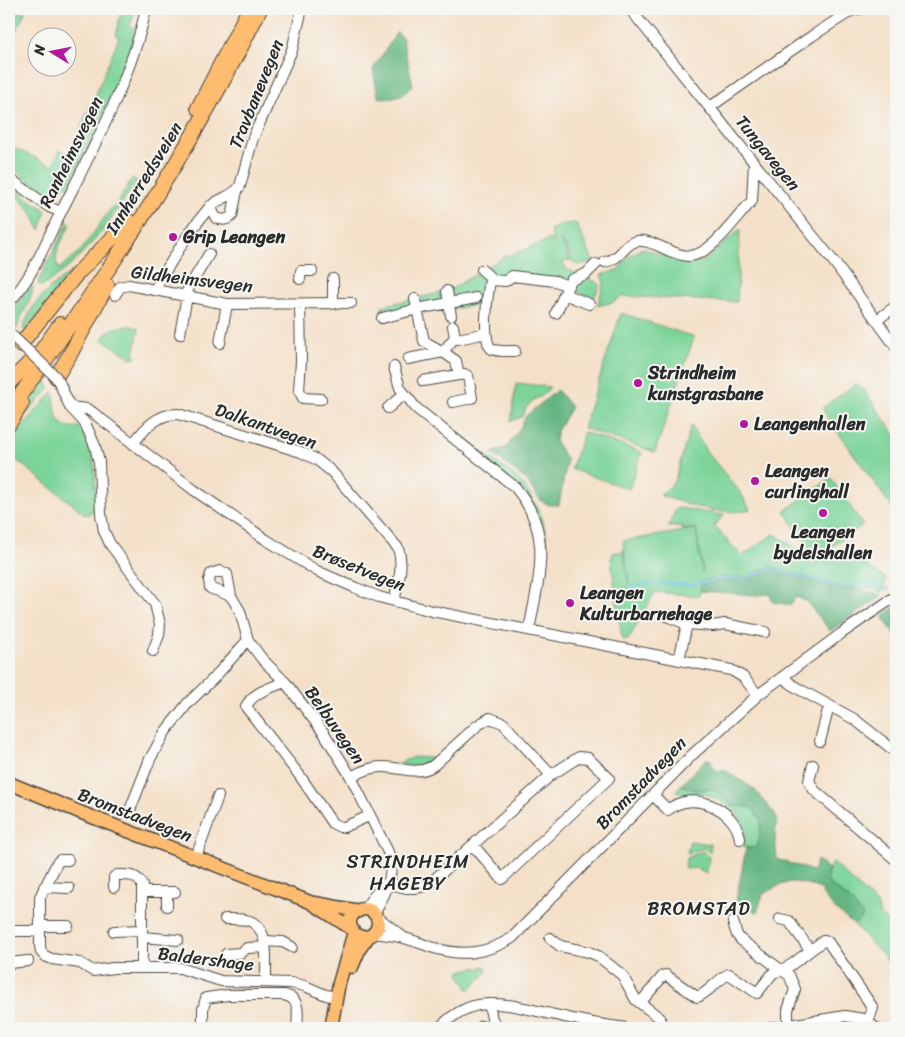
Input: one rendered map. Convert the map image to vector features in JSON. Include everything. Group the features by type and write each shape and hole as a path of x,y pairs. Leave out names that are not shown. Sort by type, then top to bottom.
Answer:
{"highway":[{"name":"Innherredsveien","path":"133,224 249,9"},
{"name":"Innherredsveien","path":"44,356 204,117 260,9"},
{"path":"20,345 76,275 133,224"},
{"path":"58,381 133,224"},
{"path":"9,382 44,356"},
{"path":"9,395 44,356"},
{"path":"9,410 44,356"},
{"path":"9,424 44,356"}],"main road":[{"name":"Bromstadvegen","path":"9,773 52,795 61,804"},
{"name":"Bromstadvegen","path":"11,785 310,902 353,930"},
{"name":"Bromstadvegen","path":"310,902 368,912"},
{"path":"331,1028 336,997 353,930 351,920 368,912 378,926 357,955 348,979 340,1011 339,1028"},
{"path":"353,930 361,936 371,935"}],"street":[{"name":"Ranheimsvegen","path":"9,302 27,278 86,164 123,80 139,36 146,9"},
{"name":"Travbanevegen","path":"210,206 216,218 223,220 232,216 237,200 237,191 253,138 292,50 302,9"},
{"name":"Tungavegen","path":"630,9 834,262 896,347"},
{"path":"710,107 854,9"},
{"path":"556,313 571,280 586,274 601,263 615,260 629,245 638,240 684,256 695,255 708,249 752,201 754,163"},
{"path":"9,178 49,207 61,212"},
{"path":"155,289 210,206 237,191"},
{"path":"180,334 187,293 209,254"},
{"path":"482,270 489,276 490,280 485,324 489,346 492,349 515,351"},
{"path":"300,278 301,271 312,271"},
{"path":"490,280 506,281 512,276 555,281 589,304"},
{"path":"333,279 333,304"},
{"name":"Gildheimsvegen","path":"115,295 124,285 187,293 227,304 300,305 351,303"},
{"path":"408,359 443,352 455,337 447,291"},
{"path":"382,318 416,304 449,303 476,298"},
{"path":"220,343 227,304"},
{"path":"416,304 424,341 456,361 459,375"},
{"path":"300,305 301,361 299,390 303,398 321,399"},
{"path":"877,320 896,306"},
{"path":"9,333 58,381 70,408 85,422 99,462 101,514 104,531 110,544 155,604 160,624 153,651"},
{"path":"455,337 458,339 486,333"},
{"path":"394,367 400,388 416,408 515,487 524,497 533,513 541,540 542,564 529,630"},
{"path":"424,381 464,374 468,376 472,398 453,402"},
{"path":"388,408 404,394"},
{"name":"Brøsetvegen","path":"70,408 92,412 226,513 298,561 337,580 394,601 438,612 731,670 743,677 758,695"},
{"name":"Dalkantvegen","path":"133,444 160,417 178,414 301,452 317,460 331,471 398,548 401,569 394,601"},
{"name":"Belbuvegen","path":"231,596 240,612 248,640 262,660 285,682 324,732 351,776 390,857 391,869 382,901 368,912"},
{"name":"Bromstadvegen","path":"371,935 381,934 403,937 445,951 461,954 480,952 498,946 512,938 692,755 758,695 896,596"},
{"path":"669,617 687,624 732,625 765,632"},
{"path":"679,660 687,624"},
{"path":"130,810 150,759 165,732 188,703 218,674 248,640"},
{"path":"786,674 803,692 866,726 896,752"},
{"path":"285,682 259,693 246,704 246,707 300,776 332,823 344,827 370,816"},
{"path":"820,741 829,706"},
{"path":"351,776 376,767 412,771 426,770 478,725 490,718 503,723 551,775"},
{"path":"388,882 410,889 428,885 551,775 578,757 588,758 609,778 502,879 473,846"},
{"path":"813,765 809,781 814,790 896,860"},
{"path":"653,795 668,810 679,803 702,802 712,805 734,823 739,832 740,839"},
{"name":"Bromstadvegen","path":"196,857 218,796"},
{"name":"Baldershage","path":"68,860 58,861 40,897 40,950 48,958 80,963 93,971 113,968 185,969 221,981 298,984 336,997"},
{"path":"114,887 115,876 130,875 140,881 143,892 171,893 167,906"},
{"path":"44,887 69,888"},
{"name":"Baldershage","path":"142,968 143,892"},
{"name":"Bromstadvegen","path":"368,912 403,937"},
{"name":"Baldershage","path":"225,919 244,920 254,923 260,930 265,944 266,982"},
{"path":"780,919 789,921 810,950"},
{"path":"733,922 740,940 789,975 795,989 788,1010 788,1025"},
{"path":"14,931 68,926"},
{"name":"Baldershage","path":"114,931 178,940"},
{"path":"550,938 560,946 589,952 598,956 622,975 633,995 662,1021 662,1028"},
{"path":"640,1003 664,975 669,975 694,996 699,997 729,974 757,993 773,974 791,964 823,941 828,942 873,1008 872,1025 857,1017 845,1016 818,1024 788,1025 771,1028"},
{"name":"Baldershage","path":"226,954 240,953 247,948 283,942 292,947"},
{"path":"9,963 28,961"},
{"path":"203,1028 203,1009 206,998 228,994 283,995 290,997 297,1005 297,1028"},
{"path":"489,1004 492,1019 497,1028"},
{"path":"439,1028 458,1013 472,1007 489,1004 507,1004 598,1025 627,1028"}],"green space":[{"path":"121,9 136,9 130,26 135,28 134,36 123,67 68,186 66,185 55,193 43,191 9,163 9,155 14,148 53,166 60,150 72,155 82,133 81,126 119,37 116,36"},
{"path":"25,12 9,46 9,34 18,13"},
{"path":"397,32 402,37 413,85 398,97 378,97 373,69"},
{"path":"132,178 137,181 100,234 69,267 43,286 39,285 38,282 68,222 71,223 57,252 56,258 59,269 82,249 112,207 115,208"},
{"path":"9,183 46,212 40,230 33,214 9,187"},
{"path":"576,223 593,261 579,265 573,263 563,241 560,241 570,260 563,262 566,269 575,273 585,271 566,284 491,278 484,304 453,309 452,304 385,321 382,306 448,291 505,256 551,239 554,242 550,230 563,224"},
{"path":"740,229 737,302 622,296 614,302 597,306 604,283 601,275 618,270 628,257 642,248 686,263 705,260"},
{"path":"72,271 27,329 23,330 31,311 42,296"},
{"path":"586,277 600,284 594,298 573,290 576,283"},
{"path":"29,285 33,287 32,292 17,329 12,323 11,315"},
{"name":"Strindheim kunstgrasbane","path":"621,313 694,337 655,452 583,428"},
{"path":"131,326 139,328 134,354 136,358 131,358 102,339 111,330 118,327"},
{"path":"43,380 48,383 49,389 9,434 9,428"},
{"path":"516,383 550,387 542,396 533,400 526,408 522,417 511,421"},
{"path":"856,384 863,389 896,436 896,513 825,414 823,407"},
{"path":"557,390 571,407 557,431 555,441 567,460 559,505 549,505 541,501 526,480 492,453 507,447 526,416"},
{"path":"53,392 56,412 60,422 71,427 80,427 89,445 93,459 95,481 94,504 93,511 86,515 9,454 9,441"},
{"path":"437,419 444,422 518,479 530,495 539,512 545,530 548,550 545,550 538,516"},
{"path":"691,425 706,451 740,492 750,509 729,512 717,511 659,495 669,488 675,480"},
{"path":"584,432 642,452 629,489 571,469"},
{"path":"831,478 863,525 816,557 784,511"},
{"path":"676,509 724,515 714,526 742,556 774,534 801,551 813,564 834,555 851,557 886,579 882,592 870,588 857,589 849,584 841,586 770,567 745,577 722,577 702,581 699,596 655,592 628,640 622,639 611,559 613,553 623,551 629,584 623,541 696,529 703,572 696,528 682,530 682,526 668,527"},
{"path":"770,570 843,589 851,586 882,596 830,631 806,601 796,597 790,605 773,602 770,594 756,595 700,591 701,585 723,580 745,580"},
{"path":"896,606 896,637 882,616"},
{"path":"413,757 434,758 434,760 425,767 396,764"},
{"path":"706,759 711,760 712,767 719,771 723,769 754,789 774,813 777,818 775,835 777,859 813,871 817,860 829,869 827,875 828,883 850,900 863,916 854,925 836,910 822,894 823,890 798,882 786,883 763,894 757,913 736,901 746,848 755,848 759,841 761,820 751,807 733,806 715,790 696,790 681,785"},
{"path":"681,785 694,790 713,789 736,804 751,807 761,820 759,841 755,848 743,847 744,827 742,821 733,810 721,801 708,795 685,795 679,793 676,791"},
{"path":"690,841 711,844 710,852 704,848 687,853"},
{"path":"703,851 709,857 707,873 696,868 685,869 686,858"},
{"path":"832,862 877,904 880,915 896,930 896,973 886,959 854,925 863,916 850,900 828,883 827,875"},
{"path":"482,966 486,967 487,972 469,990 459,974 460,971 477,967 482,969"}],"waterway":[{"path":"630,587 652,583 691,585 723,579 745,578 771,569 842,587 862,583 888,589"}],"place":[{"name":"Grip Leangen","path":"173,237"},
{"name":"Strindheim kunstgrasbane","path":"638,383"},
{"name":"Leangenhallen","path":"744,424"},
{"name":"Leangen curlinghall","path":"755,481"},
{"name":"Leangen bydelshallen","path":"823,513"},
{"name":"Leangen Kulturbarnehage","path":"570,603"}],"district":[{"name":"STRINDHEIM HAGEBY","path":"408,872"},
{"name":"BROMSTAD","path":"699,908"}]}
